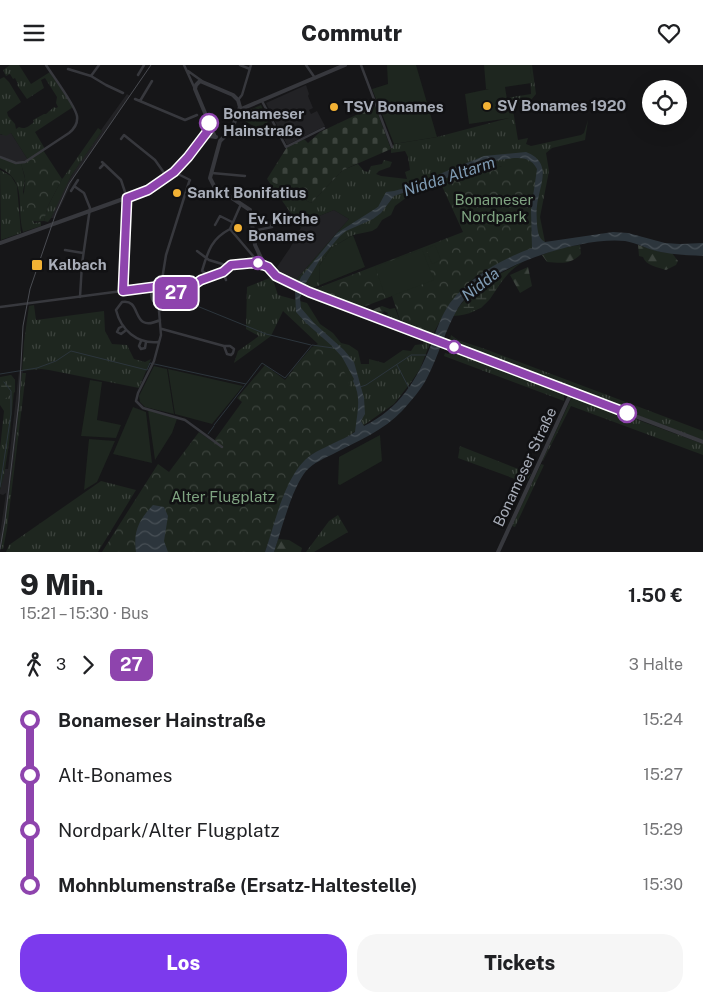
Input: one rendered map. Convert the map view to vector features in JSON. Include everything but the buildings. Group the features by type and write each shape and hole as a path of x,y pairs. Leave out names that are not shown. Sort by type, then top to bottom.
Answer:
{"street":[{"path":"0,157 16,163 25,162 75,127 77,119 75,110 46,65"},
{"path":"90,75 99,65"},
{"path":"138,75 144,65"},
{"path":"184,65 203,113 216,137"},
{"path":"238,101 242,95 250,67 240,65"},
{"path":"306,65 315,78"},
{"path":"239,111 345,65"},
{"path":"360,65 392,147"},
{"path":"68,69 90,75 123,93"},
{"path":"187,70 195,78 230,93 238,101 239,111 232,129 221,139 210,173 211,181 214,186 250,210 259,260"},
{"path":"140,101 152,81"},
{"path":"195,89 197,83 202,81"},
{"path":"135,99 184,120 197,115"},
{"path":"262,101 286,147 324,128"},
{"path":"0,243 148,190 174,172 200,142 210,125"},
{"path":"121,139 124,135 140,147 156,162 167,177"},
{"path":"200,142 209,136 221,139"},
{"path":"100,168 102,163 121,180 127,198 123,291"},
{"path":"161,286 166,255 190,182 190,180 174,172"},
{"path":"210,173 245,176"},
{"path":"71,191 78,179"},
{"path":"74,186 84,193 90,211 83,253 80,297"},
{"path":"210,276 202,271 206,258 215,240 230,229 241,205"},
{"path":"215,225 220,216 232,222"},
{"path":"253,231 272,227 269,222"},
{"path":"230,229 278,277 307,291 703,442"},
{"path":"65,250 83,253"},
{"path":"197,251 206,258 229,267"},
{"path":"222,447 182,419 147,409 137,404 136,398 153,364 159,342 162,329 158,312 197,282 223,272 235,264 252,263 259,260"},
{"path":"223,272 226,280"},
{"path":"0,307 161,286 179,295"},
{"path":"150,287 152,299 160,310"},
{"path":"159,342 141,341 126,330 122,326 116,310 120,304 126,301 134,304 138,317 144,322 152,324 160,321"},
{"path":"122,326 118,329 118,333 126,330"},
{"path":"162,329 224,346"},
{"path":"141,341 139,345 141,349 145,348 146,342"},
{"name":"Bonameser Straße","path":"498,552 572,391"}],"shaded area":[{"path":"306,85 313,108 309,110 311,114 317,111 325,126 287,145 266,103"},
{"path":"127,94 130,96 74,178 55,218 51,218 60,195 75,170"},
{"path":"11,133 28,160 21,163 0,157 0,134"},
{"path":"334,210 349,219 294,282 279,275 277,267 304,222"},
{"path":"23,370 14,459 5,529 0,552 0,534 6,493 0,494 0,490 5,469 8,469 19,371"}],"green space":[{"path":"10,65 19,65 31,84 50,72 73,107 35,132 45,149 28,160 11,133 6,136 0,134 0,79 4,77 9,82 21,102 7,112 16,129 27,127 34,122 33,120 46,114 54,107 58,107 56,103 57,97 45,78 41,80 44,88 27,99 17,85 15,78 13,79 10,74 6,76 3,70"},
{"path":"387,65 416,65 437,137 394,144 372,89 388,84"},
{"path":"484,65 530,65 532,83 505,87 510,118 469,124 465,94 489,89 486,89"},
{"path":"530,65 532,65 536,94 531,100 512,104 518,140 528,138 526,144 531,146 581,135 584,133 588,120 585,140 552,148 546,153 549,171 540,217 545,242 476,276 475,272 502,166 411,194 395,206 391,215 382,220 377,228 353,235 331,248 319,266 320,285 310,289 294,282 349,219 334,210 304,222 301,228 267,179 311,203 343,170 358,164 364,171 368,172 371,166 382,164 384,160 392,162 390,167 376,174 407,179 405,172 410,170 408,157 405,151 391,153 394,144 437,137 509,118 507,98 531,94"},
{"path":"261,105 268,122 257,128 240,118 243,113"},
{"path":"375,106 391,149 343,170 311,203 267,179 287,147 304,139 308,143 320,132"},
{"path":"98,128 102,131 71,176 51,218 48,222 44,221 48,206 62,179"},
{"path":"43,150 62,179 48,206 44,221 35,221 25,215 23,203 25,180 21,163"},
{"path":"0,157 21,163 25,179 23,192 34,223 41,222 41,226 23,232 18,187 9,173 0,168"},
{"name":"Bonameser Nordpark","path":"502,166 531,167 533,191 531,249 476,276 449,305 433,334 400,320 392,296 363,307 315,289 463,232 441,184"},
{"path":"0,170 11,176 17,186 21,233 1,240"},
{"path":"353,235 365,267 320,285 319,266 331,248"},
{"path":"435,245 441,260 432,264 426,249"},
{"path":"580,245 581,254 569,262 547,262 542,255 559,248"},
{"path":"638,245 661,252 672,253 678,261 676,265 666,270 653,266 643,257 639,256"},
{"path":"422,249 434,280 386,298 375,267"},
{"path":"524,261 510,272 481,307 474,312 453,316 459,306 475,290"},
{"path":"528,267 532,286 520,293 510,275"},
{"path":"507,273 490,299 481,308 458,315 471,295"},
{"path":"272,277 278,295 307,303 320,324 333,333 341,343 349,345 358,351 361,364 369,364 369,359 384,363 403,350 411,351 415,345 423,344 424,340 430,343 420,369 394,404 347,437 311,455 279,510 265,552 190,552 306,382 293,369 312,347 318,344 283,311 271,336 234,363 238,351 259,336 246,329 247,287"},
{"path":"34,305 36,320 104,311 105,331 112,344 127,345 134,359 145,362 151,359 139,388 49,370 22,371 29,306"},
{"path":"382,306 390,309 395,308 400,321 390,318 387,315 388,313 384,311 382,315 372,310"},
{"path":"451,335 458,340 703,431 703,440 449,344"},
{"name":"Alter Flugplatz","path":"312,347 325,352 335,359 343,370 352,395 352,422 349,435 325,446 304,460 297,468 285,490 264,552 102,552 158,464 169,472 199,432 213,442 242,402 237,398 265,365 285,380"},
{"path":"449,349 564,391 564,401 444,356 445,353 449,354"},
{"path":"154,366 167,369 174,414 145,407 140,402 139,396"},
{"path":"168,369 243,386 212,424 175,414"},
{"path":"22,373 26,373 7,529 3,549 1,549 14,459"},
{"path":"11,375 15,380 9,443 0,490 0,449 4,411 0,405 0,377"},
{"path":"11,375 15,380 15,392 0,402 0,379"},
{"path":"90,380 102,382 97,420 121,425 116,438 81,436"},
{"path":"576,397 703,444 703,455 571,406 542,461 571,399"},
{"path":"133,407 146,412 152,463 113,454"},
{"path":"148,410 177,419 172,433 155,460"},
{"path":"380,435 382,461 340,485 338,484 339,457"},
{"path":"89,439 115,441 97,482 84,490"},
{"path":"460,446 531,474 526,483 458,458"},
{"path":"541,464 544,465 515,527 512,526"},
{"path":"101,481 136,490 98,552 6,552 9,545"},
{"path":"338,515 348,532 314,552 306,552 329,521"},
{"path":"278,539 289,540 302,548 301,552 274,552"}],"water":[{"path":"526,152 540,162 543,175 537,208 537,225 540,237 545,242 613,232 628,233 665,243 703,243 703,256 661,252 625,241 606,241 559,249 510,268 488,280 470,293 458,308 427,378 402,411 379,429 319,461 306,471 291,499 274,552 265,552 282,500 294,474 311,455 355,432 357,418 358,400 356,387 354,379 342,357 296,312 295,291 301,277 337,233 378,207 386,192 405,188 484,156","holes":["514,158 530,161 537,169 531,210 532,248 487,270 458,293 444,313 426,358 413,382 387,411 364,426 361,421 365,414 364,398 354,362 301,308 300,298 304,286 321,258 340,236 346,231 373,219 381,213 394,196 461,173 486,162"]},
{"path":"153,505 164,507 168,516 164,541 168,552 136,552 135,538 138,526"}],"waterway":[{"path":"192,304 266,334 311,345"},
{"name":"Kalbach","path":"0,374 37,368 56,361 71,351 147,370 150,363 246,384 262,363 285,378 312,345 333,348"},
{"path":"360,387 411,355 426,355"},
{"path":"397,365 409,388"},
{"path":"0,487 11,414 11,391 4,382"},
{"path":"214,425 246,384"},
{"path":"208,434 214,426"}],"tram line":[{"path":"0,549 19,401 23,326 30,289 56,213 69,184 151,65"}],"bus line":[{"name":"27","path":"209,123 209,129 200,142 174,172 151,189 127,198 123,291 161,286 179,295 197,282 226,271 233,264 258,263 268,267 276,276 309,292 627,413"}],"place":[{"name":"SV Bonames 1920","path":"487,106"},
{"name":"TSV Bonames","path":"334,107"},
{"name":"Bonameser Hainstraße","path":"209,123"},
{"name":"Sankt Bonifatius","path":"177,193"},
{"name":"Ev. Kirche Bonames","path":"238,228"},
{"name":"Kalbach","path":"37,265"}],"water label":[{"name":"Nidda Altarm","path":"449,176"},
{"name":"Nidda","path":"480,284"}]}
